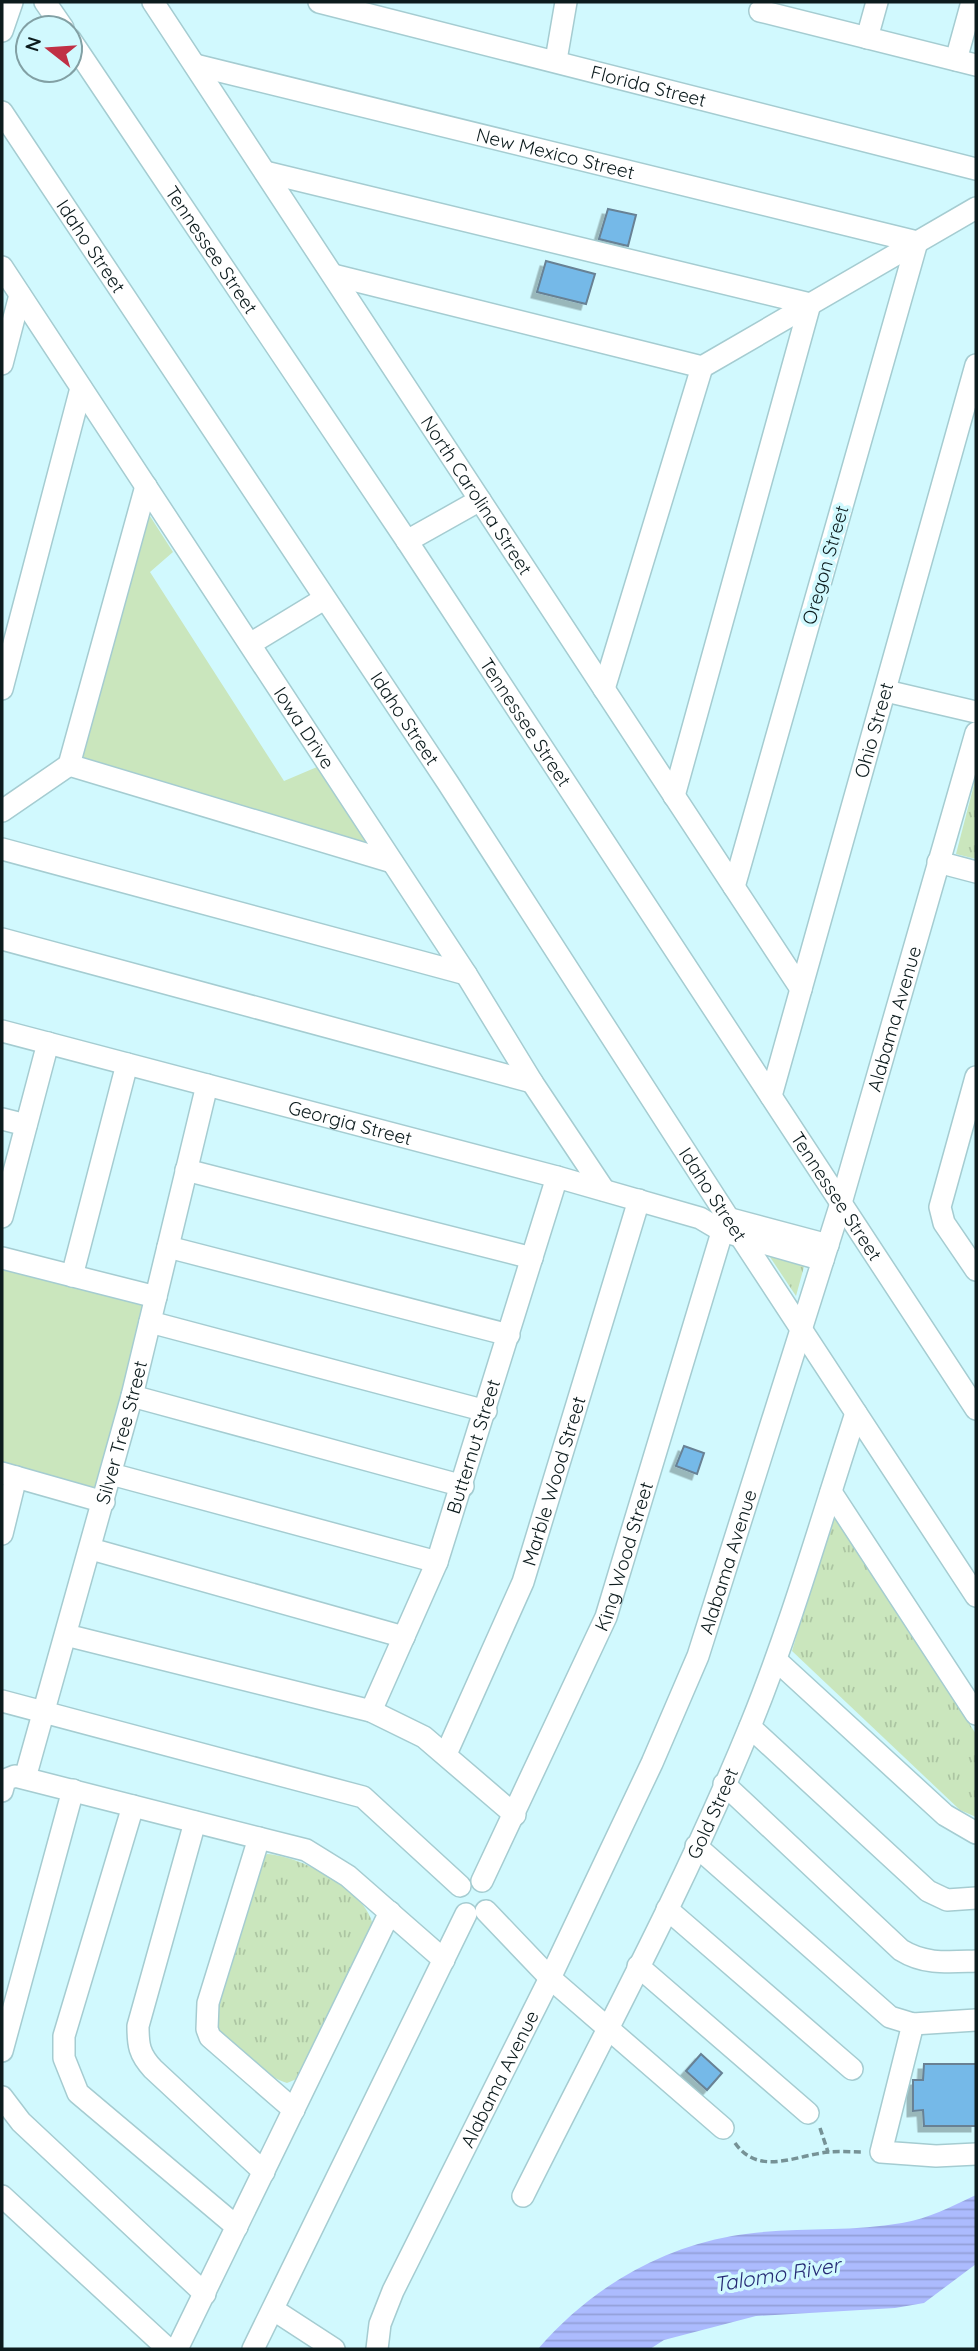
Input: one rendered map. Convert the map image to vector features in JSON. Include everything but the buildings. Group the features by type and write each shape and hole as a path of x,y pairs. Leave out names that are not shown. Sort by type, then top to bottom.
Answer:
{"street":[{"path":"2,30 12,2"},
{"name":"North Carolina Street","path":"153,2 801,989"},
{"name":"Florida Street","path":"319,2 556,60 976,169"},
{"path":"556,60 566,2"},
{"path":"867,38 877,2"},
{"path":"775,9 867,38 966,63 972,2"},
{"name":"Tennessee Street","path":"84,60 407,541 976,1409"},
{"name":"New Mexico Street","path":"195,65 917,242"},
{"name":"Idaho Street","path":"2,113 448,783 729,1228 801,1330 976,1596"},
{"path":"265,172 810,304"},
{"path":"604,688 702,367 976,208"},
{"name":"Oregon Street","path":"734,887 917,242"},
{"name":"Iowa Drive","path":"2,267 466,974 532,1082 604,1190"},
{"path":"333,275 702,367"},
{"path":"2,363 20,295"},
{"path":"674,796 810,304"},
{"name":"Ohio Street","path":"771,1096 976,365"},
{"path":"2,689 81,388"},
{"path":"2,811 69,765 146,486"},
{"path":"407,541 480,500"},
{"path":"250,644 324,599"},
{"path":"886,691 976,712"},
{"name":"Alabama Avenue","path":"375,2349 380,2324 393,2291 550,1978 652,1763 698,1656 841,1203 976,733"},
{"path":"69,765 392,862"},
{"path":"2,849 466,974"},
{"path":"939,862 976,872"},
{"path":"2,939 532,1082"},
{"name":"Georgia Street","path":"2,1031 557,1177 729,1228 825,1252"},
{"path":"3,1207 48,1043"},
{"path":"72,1276 127,1064"},
{"path":"976,1077 940,1207 944,1223 976,1270"},
{"name":"Silver Tree Street","path":"12,1782 44,1712 91,1549 132,1396 207,1085"},
{"path":"2,1119 26,1125"},
{"path":"186,1170 532,1258"},
{"name":"Butternut Street","path":"371,1711 437,1562 463,1486 557,1177"},
{"name":"Marble Wood Street","path":"446,1754 523,1582 639,1200"},
{"name":"King Wood Street","path":"482,1881 606,1617 729,1228"},
{"path":"168,1247 509,1335"},
{"path":"2,1258 156,1297"},
{"path":"150,1322 486,1411"},
{"path":"132,1396 463,1486"},
{"name":"Gold Street","path":"523,2196 667,1909 750,1727 776,1660 856,1413"},
{"path":"2,1534 9,1475 104,1502"},
{"path":"111,1475 437,1562"},
{"path":"831,1492 976,1714"},
{"path":"91,1549 404,1637"},
{"path":"66,1635 371,1711 413,1730 446,1754 515,1815"},
{"path":"776,1660 945,1815 976,1833"},
{"path":"2,1701 363,1797 460,1886"},
{"path":"750,1727 928,1891 947,1900 976,1898"},
{"path":"12,1782 74,1790 306,1850 323,1858 443,1959"},
{"path":"724,1784 901,1950 912,1957 932,1962 976,1961"},
{"path":"2,2052 74,1790"},
{"path":"133,1806 64,2036 64,2058 78,2092 237,2227"},
{"path":"195,1822 138,2025 138,2048 141,2057 153,2069 264,2172"},
{"path":"259,1838 208,2003 207,2029 218,2046 294,2110"},
{"path":"696,1846 890,2017 913,2024 976,2020"},
{"path":"253,2349 443,1959 476,1913 492,1895 482,1881 468,1880 460,1886 457,1904 476,1913 723,2128"},
{"path":"667,1909 852,2069"},
{"path":"177,2349 390,1912"},
{"path":"638,1966 808,2113"},
{"path":"913,2024 881,2152 936,2157 976,2154"},
{"path":"2,2097 21,2122 205,2294"},
{"path":"2,2196 168,2349"},
{"path":"274,2310 334,2349"}],"path":[{"path":"808,2113 824,2136 828,2152"},
{"path":"723,2128 738,2148 755,2161 781,2161 828,2152 881,2152"}],"green space":[{"path":"148,513 173,552 150,572 284,781 317,767 370,847 81,759"},
{"path":"976,777 976,859 956,854"},
{"path":"766,1251 805,1263 796,1296"},
{"path":"2,1267 145,1304 98,1490 2,1466"},
{"path":"833,1513 976,1734 976,1817 960,1810 792,1651"},
{"path":"267,1854 297,1861 330,1877 358,1899 368,1912 373,1925 299,2078 287,2083 252,2064 235,2050 222,2037 217,2021 217,2004 259,1862"}],"water":[{"name":"Talomo River","path":"976,2195 976,2264 924,2303 895,2308 756,2316 664,2340 650,2349 538,2349 579,2308 601,2291 650,2262 676,2251 704,2242 753,2233 860,2228 902,2223 931,2215"}]}
